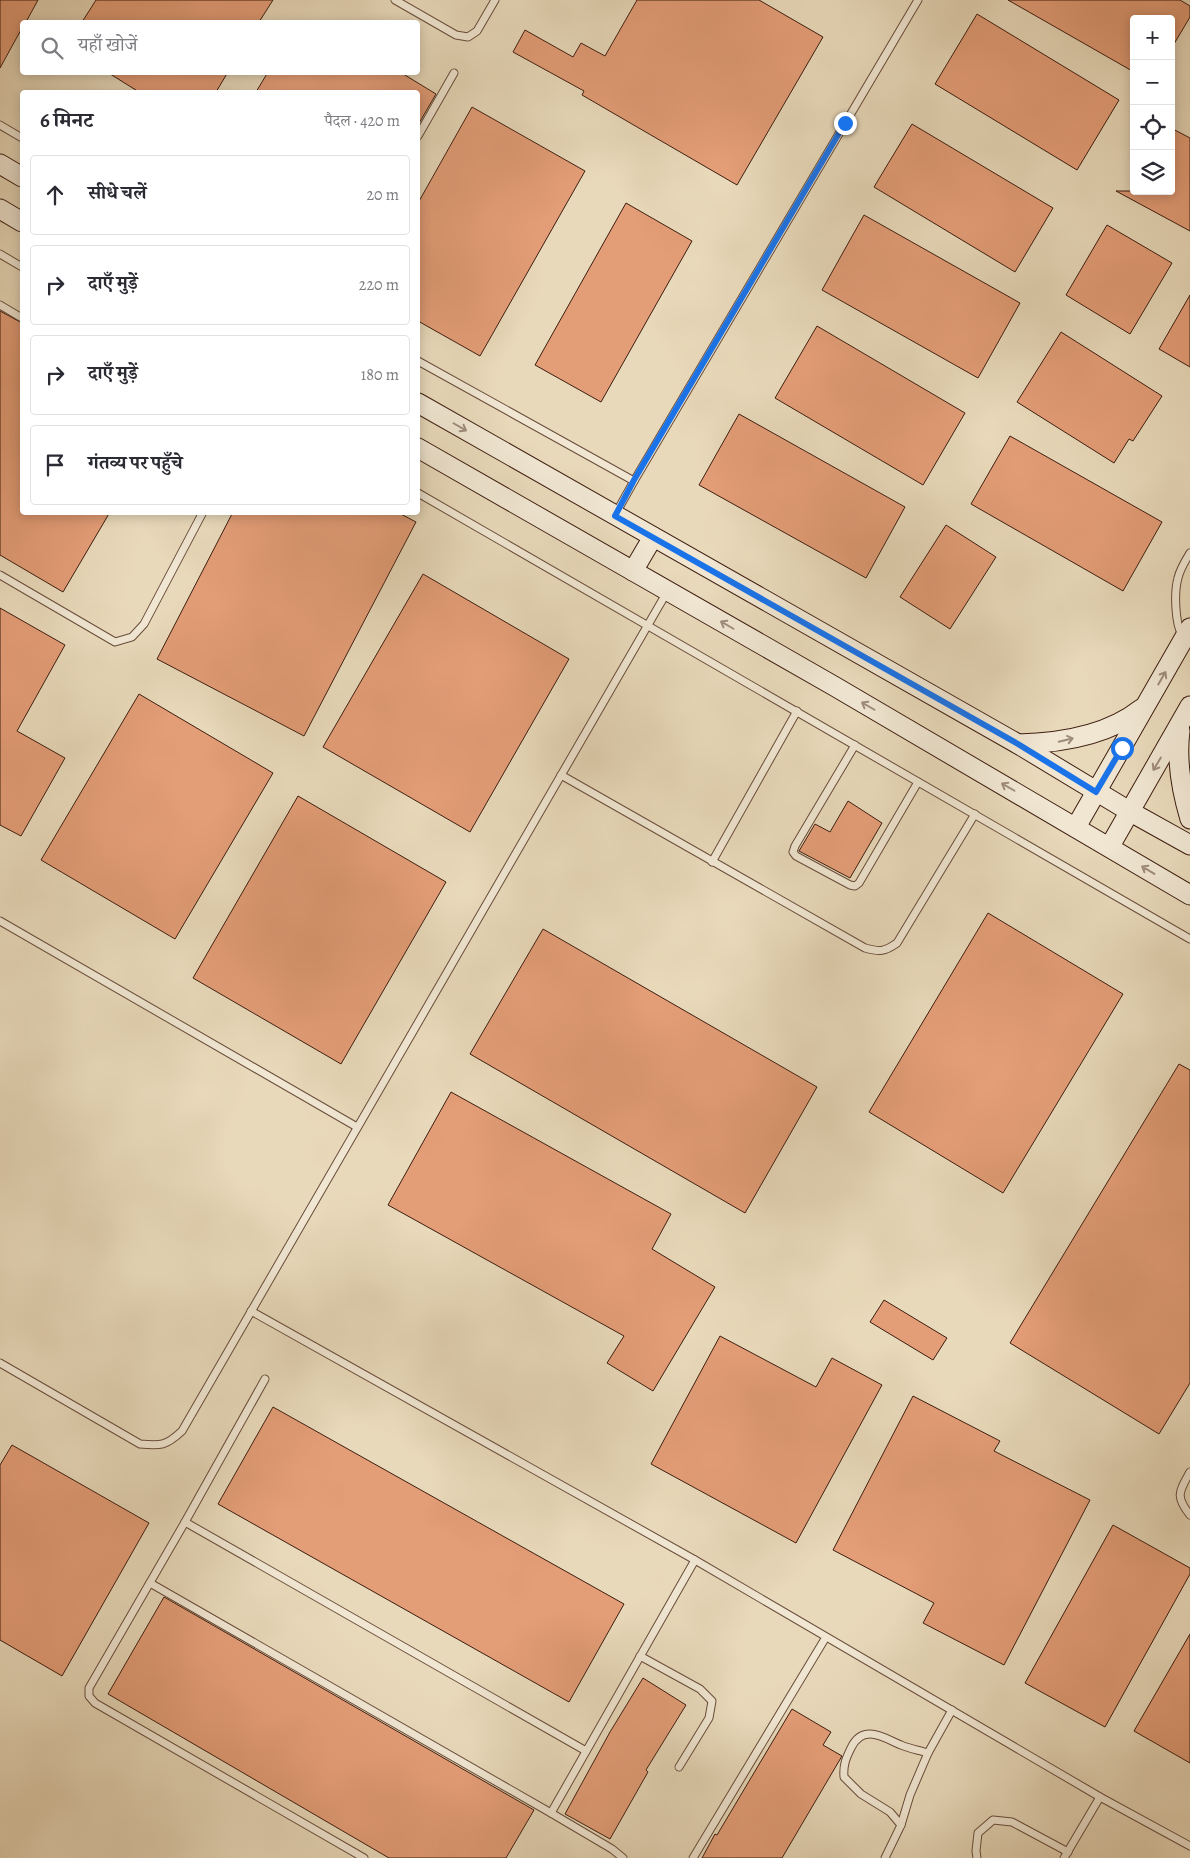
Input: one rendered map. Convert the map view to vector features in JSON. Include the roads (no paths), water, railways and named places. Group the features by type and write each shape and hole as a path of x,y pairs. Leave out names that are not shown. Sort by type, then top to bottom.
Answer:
{"street":[{"path":"0,164 20,176"},
{"path":"0,209 20,221"},
{"path":"420,404 1018,744 1096,792 1190,845"},
{"path":"420,449 1110,846 1190,895"},
{"path":"633,571 653,537"},
{"path":"1076,827 1188,636"},
{"path":"1018,744 1062,742 1102,730 1131,717 1147,704"},
{"path":"1110,846 1190,706"},
{"path":"1180,724 1177,751 1190,819"}],"lane":[{"path":"395,0 456,34 468,37 477,31 495,0"},
{"path":"615,516 634,480 915,2"},
{"path":"420,132 454,73"},
{"path":"0,126 20,137"},
{"path":"0,254 20,266"},
{"path":"0,305 20,317"},
{"path":"420,362 634,480"},
{"path":"420,495 1190,939"},
{"path":"0,575 115,642 132,637 144,624 201,515"},
{"path":"1188,636 1177,627 1176,586 1181,569 1190,553"},
{"path":"0,1363 140,1444 155,1446 170,1442 182,1431 668,591"},
{"path":"712,862 797,711"},
{"path":"855,745 795,846 793,852 796,856 855,886 859,883 918,782"},
{"path":"561,775 865,948 879,952 897,942 975,814"},
{"path":"0,921 357,1126"},
{"path":"252,1311 696,1560 1100,1797 1190,1846"},
{"path":"265,1379 89,1688 89,1696 95,1703 364,1858"},
{"path":"1190,1472 1179,1492 1182,1504 1190,1515"},
{"path":"185,1522 586,1751"},
{"path":"552,1812 696,1560"},
{"path":"150,1582 552,1812 612,1849 623,1858"},
{"path":"693,1858 826,1636"},
{"path":"640,1656 700,1688 712,1701 709,1718 679,1767"},
{"path":"885,1858 928,1753 952,1710"},
{"path":"900,1825 890,1812 852,1787 844,1777 843,1765 855,1740 865,1734 876,1734 904,1746 928,1753"},
{"path":"977,1858 978,1833 993,1820 1012,1822 1066,1855 1100,1797"}]}
